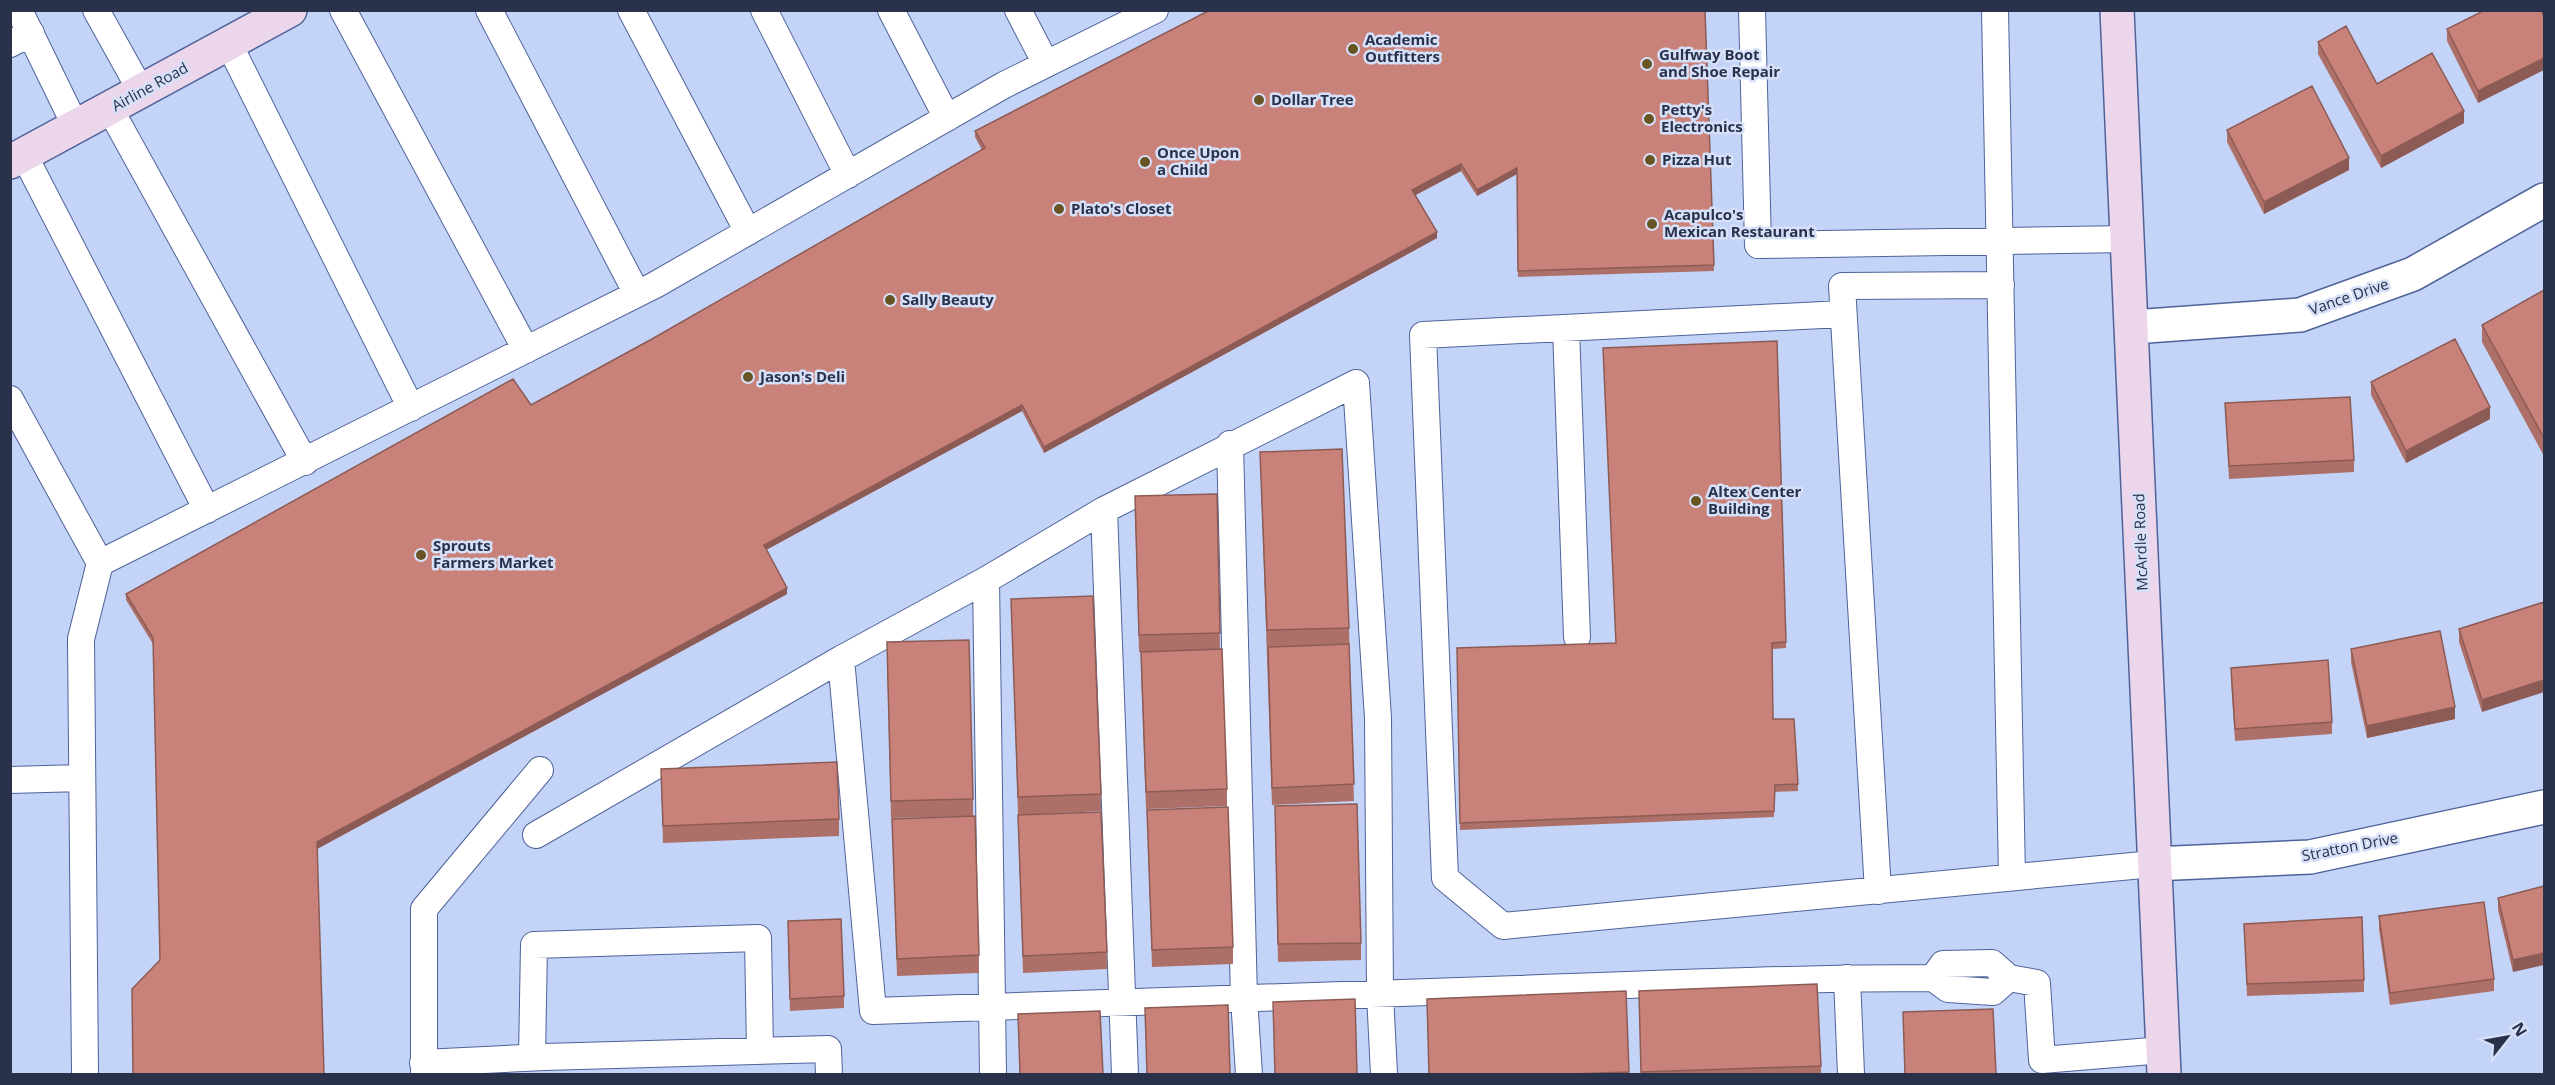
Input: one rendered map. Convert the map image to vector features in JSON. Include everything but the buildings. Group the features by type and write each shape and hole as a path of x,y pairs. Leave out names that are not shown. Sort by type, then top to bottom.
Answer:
{"main road":[{"name":"Airline Road","path":"17,159 290,10"},
{"name":"McArdle Road","path":"2117,10 2133,327 2152,864 2164,1062"}],"street":[{"name":"Vance Drive","path":"2133,327 2300,315 2413,274 2544,200"},
{"name":"Stratton Drive","path":"2152,864 2310,857 2544,807"}],"lane":[{"path":"19,10 21,39 76,127"},
{"path":"96,10 141,91"},
{"path":"343,10 526,350"},
{"path":"489,10 637,294"},
{"path":"631,10 748,232"},
{"path":"764,10 848,175"},
{"path":"891,10 947,118"},
{"path":"1018,10 1046,64"},
{"path":"1752,10 1758,245 2129,239"},
{"path":"1995,10 2012,877"},
{"path":"100,563 637,294 947,118 1046,64 1153,11"},
{"path":"229,44 411,408"},
{"path":"110,109 305,462"},
{"path":"17,159 207,510"},
{"path":"1878,891 1842,286 2001,285"},
{"path":"1842,314 1424,335 1445,878 1503,926 2152,864"},
{"path":"1566,328 1577,637"},
{"path":"536,835 841,659 986,580 1104,510 1356,382 1378,718 1380,994 1384,1074"},
{"path":"10,399 100,563 81,639 85,1074"},
{"path":"1230,444 1244,998 1249,1074"},
{"path":"1104,510 1125,1074"},
{"path":"986,580 993,1074"},
{"path":"841,659 873,1011 1847,978 1933,978 1943,964 1971,962 1992,963 2009,978 2037,982 2042,1067 2164,1062"},
{"path":"540,770 424,909 424,1069 532,1057 828,1049 829,1074"},
{"path":"10,780 82,778"},
{"path":"532,1057 534,945 758,938 760,1051"},
{"path":"1847,978 1851,1074"}],"place":[{"name":"Academic Outfitters","path":"1353,49"},
{"name":"Gulfway Boot and Shoe Repair","path":"1647,64"},
{"name":"Dollar Tree","path":"1259,100"},
{"name":"Petty's Electronics","path":"1649,119"},
{"name":"Pizza Hut","path":"1650,160"},
{"name":"Once Upon a Child","path":"1145,162"},
{"name":"Plato's Closet","path":"1059,209"},
{"name":"Acapulco's Mexican Restaurant","path":"1652,224"},
{"name":"Sally Beauty","path":"890,300"},
{"name":"Jason's Deli","path":"748,377"},
{"name":"Altex Center Building","path":"1696,501"},
{"name":"Sprouts Farmers Market","path":"421,555"}]}
